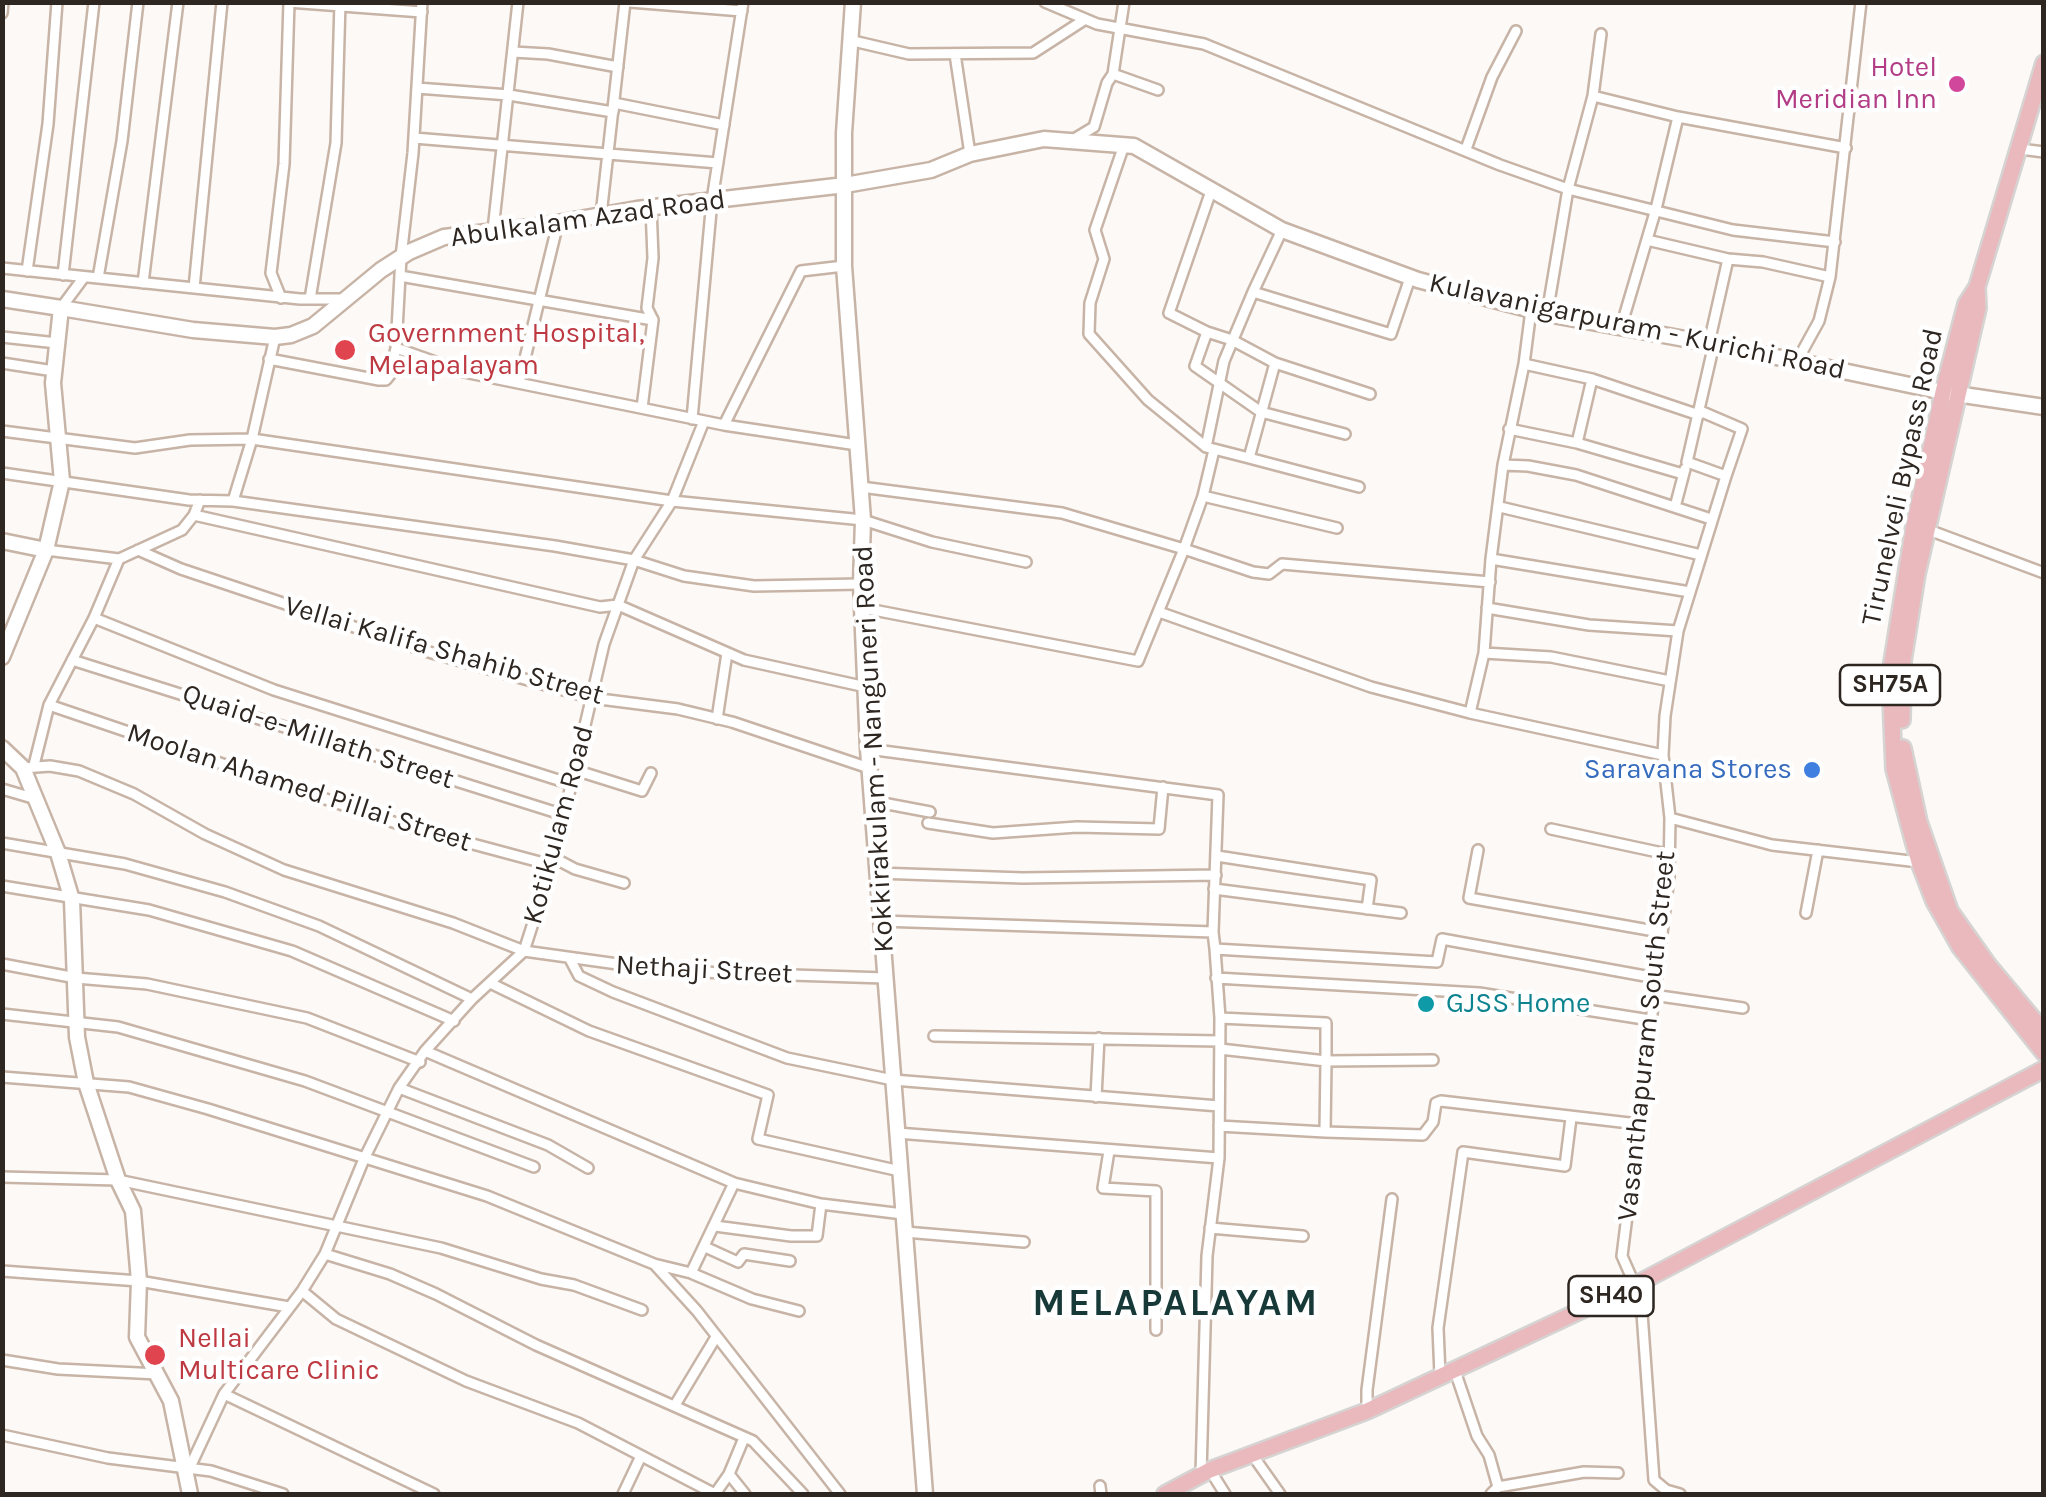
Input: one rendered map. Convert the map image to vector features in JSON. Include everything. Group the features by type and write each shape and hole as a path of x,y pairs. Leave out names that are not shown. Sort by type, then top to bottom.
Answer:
{"main road":[{"name":"Kokkirakulam - Nanguneri Road","path":"854,2 849,40 844,266 864,520 861,584 869,768 925,1494"},
{"name":"Tirunelveli Bypass Road","path":"2044,63 1977,286 1966,304 1950,393 1914,526 1890,675 1894,769 1934,901 1960,947 2044,1053"},
{"name":"Kulavanigarpuram - Kurichi Road","path":"845,185 932,170 970,154 1044,139 1134,146 1282,230 1410,278 1547,314 1712,343 1950,393 2044,407"},
{"name":"Abulkalam Azad Road","path":"2,299 193,330 275,337 313,326 401,257 444,237 651,207 845,185"},
{"path":"4,650 46,550 62,481 54,371 61,308"},
{"path":"1950,393 1904,660 1903,761 1950,911 2044,1032"},
{"path":"2,541 46,550"},
{"path":"2,748 29,767 36,799 71,898 77,1020 86,1083 118,1180 133,1211 139,1281 137,1337 171,1401 190,1494"},
{"name":"SH40","path":"1165,1494 1252,1452 1367,1411 1635,1285 2044,1068"}],"street":[{"path":"2,13 4,2"},
{"path":"27,271 48,124 57,2"},
{"path":"63,274 94,2"},
{"path":"98,278 122,141 138,2"},
{"path":"143,283 178,2"},
{"path":"194,288 222,2"},
{"path":"269,360 386,380 396,348 422,7 289,2 284,164 271,273 280,298"},
{"path":"493,230 518,2"},
{"path":"417,88 509,96 613,112 627,2 743,7 712,200 692,419"},
{"path":"1045,2 1080,18 1204,44 1568,189 1733,230 1836,242"},
{"path":"1080,18 1081,2"},
{"path":"1072,141 1094,127 1113,74 1124,2"},
{"path":"1797,361 1819,321 1830,277 1861,2"},
{"path":"310,299 336,143 340,5"},
{"path":"849,40 908,54 1032,53 1080,18"},
{"path":"1466,149 1492,77 1516,30"},
{"path":"1547,314 1568,189 1593,96 1601,34"},
{"path":"513,52 548,54 618,68"},
{"path":"955,54 970,154"},
{"path":"1113,74 1158,90"},
{"path":"1593,96 1678,117 1846,148"},
{"path":"614,103 724,125"},
{"path":"600,215 614,103"},
{"path":"1621,327 1656,210 1678,117"},
{"path":"414,138 718,163"},
{"path":"1124,145 1095,230 1104,259 1090,303 1090,334 1148,400 1210,448 1360,487"},
{"path":"2020,148 2044,152"},
{"path":"1211,191 1169,313 1275,364 1370,394"},
{"path":"642,408 652,320 648,308 653,258 651,207"},
{"path":"519,383 558,223"},
{"path":"863,608 1138,661 1203,496 1224,361 1282,230"},
{"path":"1646,240 1830,277"},
{"path":"1676,506 1700,413 1728,259"},
{"path":"724,426 801,271 844,266"},
{"path":"2,268 280,298 347,299"},
{"path":"400,276 652,320"},
{"path":"61,308 84,277"},
{"path":"1253,292 1391,334 1410,278"},
{"path":"1470,713 1484,653 1503,465 1532,310"},
{"path":"1207,332 1194,366 1220,386 1262,412 1345,434"},
{"path":"2,337 57,343"},
{"path":"233,501 252,439 275,337"},
{"path":"396,348 464,372 724,426 857,445"},
{"path":"2,363 54,371"},
{"path":"1249,458 1275,364"},
{"path":"1524,364 1592,379 1700,413"},
{"path":"1578,443 1592,379"},
{"name":"Vasanthapuram South Street","path":"1680,1494 1666,1490 1654,1480 1640,1300 1622,1256 1669,877 1670,818 1663,755 1670,680 1678,631 1742,429 1700,413"},
{"name":"Kotikulam Road","path":"524,952 553,862 604,644 634,560 672,501 704,421"},
{"path":"1509,429 1578,443 1683,474"},
{"path":"2,432 135,448 190,440 252,439 672,501 864,520 932,542 1026,562"},
{"path":"1687,462 1726,476"},
{"path":"1503,465 1576,476 1711,519"},
{"path":"2,473 233,501 634,560 684,576 754,586 861,584"},
{"path":"861,487 1062,513 1253,572 1269,574 1282,564 1490,582"},
{"path":"1203,496 1337,528"},
{"path":"46,550 118,559 182,530 200,500"},
{"path":"1500,506 1701,555"},
{"path":"194,515 600,607 618,605 744,660 866,687"},
{"path":"1926,528 2044,573"},
{"name":"Vellai Kalifa Shahib Street","path":"138,550 181,569 432,653 592,698 678,709 717,719 869,768"},
{"path":"29,767 49,705 94,618 118,559"},
{"path":"1491,559 1690,592"},
{"path":"1486,608 1589,625 1678,631"},
{"path":"1159,612 1371,687 1663,755"},
{"path":"94,618 274,690 571,784"},
{"path":"717,719 727,653"},
{"path":"1484,653 1551,658 1670,680"},
{"name":"Quaid-e-Millath Street","path":"72,660 564,815"},
{"name":"Moolan Ahamed Pillai Street","path":"49,705 402,825 624,883"},
{"path":"868,749 1218,795 1213,932 1220,1018 1220,1106 1210,1228 1206,1472 1225,1494"},
{"name":"Nethaji Street","path":"29,767 79,770 284,870 453,923 524,952 668,971 885,978"},
{"path":"575,770 642,791 651,773"},
{"path":"928,823 993,833 1077,827 1159,828 1163,787"},
{"path":"2,789 36,799"},
{"path":"872,802 930,812"},
{"path":"1670,818 1772,845 1920,862"},
{"path":"1551,829 1667,854"},
{"path":"2,843 126,864 225,892 319,926 472,999"},
{"path":"1478,850 1469,898 1660,932"},
{"path":"1806,913 1818,850"},
{"path":"1217,856 1370,880 1367,909"},
{"path":"877,873 1023,878 1216,875"},
{"path":"2,886 149,910 292,950 454,1021"},
{"path":"1214,889 1401,913"},
{"path":"881,920 1213,932"},
{"path":"1215,949 1437,962 1442,939 1656,978"},
{"path":"186,1467 224,1394 325,1254 399,1088 425,1051 472,999 524,952"},
{"path":"570,959 579,976 701,1028 786,1058 893,1080 1220,1106"},
{"path":"2,964 76,978 147,984 307,1018 420,1062"},
{"path":"1216,978 1459,991 1650,1020"},
{"path":"490,982 589,1031 768,1095 758,1139 900,1170"},
{"path":"1653,995 1743,1008"},
{"path":"2,1014 77,1020 118,1028 305,1080 386,1114 481,1144 534,1167"},
{"path":"1220,1018 1326,1023 1324,1132"},
{"path":"934,1036 1099,1038 1220,1045 1326,1061 1433,1060"},
{"path":"1096,1097 1099,1038"},
{"path":"425,1051 734,1183 820,1204 904,1214"},
{"path":"2,1077 129,1087 487,1196 654,1264 691,1272 752,1299 799,1311"},
{"path":"399,1088 548,1145 588,1168"},
{"path":"1219,1126 1422,1135 1434,1122 1436,1103 1441,1101 1638,1124"},
{"path":"1571,1118 1565,1166 1463,1152 1438,1328 1447,1372 1490,1455 1495,1491 1584,1472 1618,1473"},
{"path":"897,1133 1218,1158"},
{"path":"1109,1152 1103,1188 1156,1191 1156,1330"},
{"path":"2,1177 118,1180 441,1248 574,1284 642,1310"},
{"path":"691,1272 734,1183"},
{"path":"1367,1411 1366,1390 1392,1199"},
{"path":"715,1226 817,1236 820,1204"},
{"path":"1210,1228 1303,1236"},
{"path":"905,1232 1024,1242"},
{"path":"704,1247 738,1262 744,1254 790,1261"},
{"path":"325,1254 390,1274 436,1294 744,1438 766,1451 802,1494"},
{"path":"654,1264 840,1494"},
{"path":"2,1271 139,1281 288,1307"},
{"path":"302,1291 336,1319 384,1343 466,1382 578,1423 715,1494 729,1474 744,1438"},
{"path":"675,1405 716,1336"},
{"path":"2,1360 58,1369 158,1374"},
{"path":"224,1394 434,1494"},
{"path":"2,1435 108,1458 211,1470 283,1494"},
{"path":"1252,1452 1280,1494"},
{"path":"623,1494 642,1456"},
{"path":"729,1474 746,1494"}],"place":[{"name":"Hotel Meridian Inn","path":"1957,84"},
{"name":"Government Hospital, Melapalayam","path":"345,350"},
{"name":"Saravana Stores","path":"1812,770"},
{"name":"GJSS Home","path":"1426,1004"},
{"name":"Nellai Multicare Clinic","path":"155,1355"}],"district":[{"name":"MELAPALAYAM","path":"1176,1304"}]}
